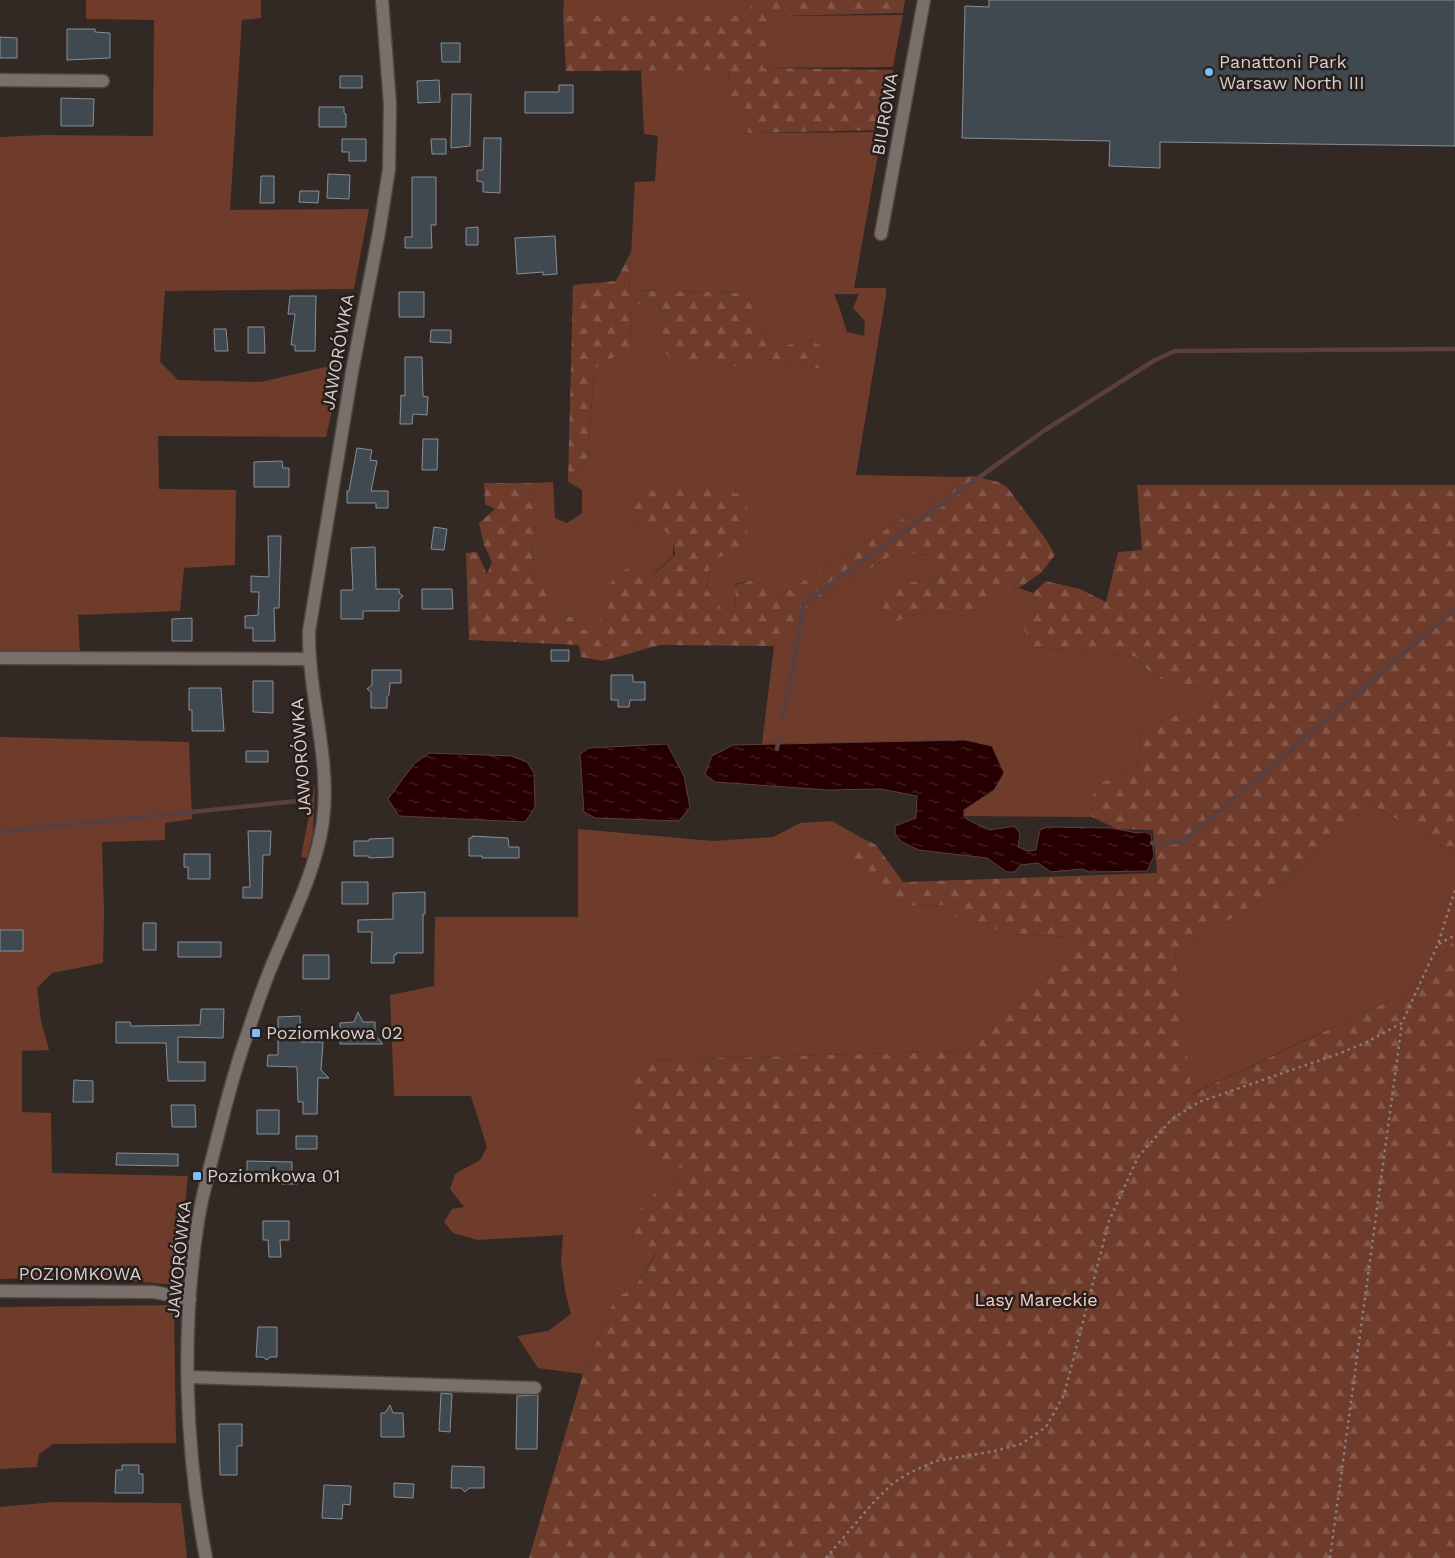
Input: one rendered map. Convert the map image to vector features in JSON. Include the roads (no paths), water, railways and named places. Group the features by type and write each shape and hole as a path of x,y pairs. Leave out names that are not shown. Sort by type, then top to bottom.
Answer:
{"street":[{"name":"JAWORÓWKA","path":"206,1558 191,1445 188,1377 190,1299 199,1218 227,1097 248,1030 313,864 322,828 323,773 310,659 310,622 352,372 381,224 389,169 390,104 382,0"},
{"name":"BIUROWA","path":"881,234 924,0"},
{"path":"0,80 103,81"},
{"path":"0,658 310,659"},
{"name":"POZIOMKOWA","path":"0,1291 154,1292 190,1299"},
{"path":"188,1377 535,1388"}],"water":[{"path":"965,740 992,746 1004,773 994,790 964,810 964,816 970,821 990,830 1015,826 1020,834 1018,847 1027,851 1036,850 1040,830 1047,827 1112,828 1137,833 1146,832 1151,835 1154,856 1147,871 1090,872 1082,869 1051,872 1038,863 1020,865 1015,872 1007,872 987,858 919,850 902,842 895,834 895,826 916,818 917,796 881,789 828,790 715,782 705,774 712,756 733,745"},
{"path":"667,744 684,776 690,807 679,821 595,818 584,812 580,754 589,748"},
{"path":"429,753 511,756 527,762 534,773 535,807 525,822 399,816 388,799 414,764"}],"waterway":[{"path":"782,720 804,603 1045,430 1155,360 1175,351 1455,349"},
{"path":"1152,843 1183,842 1455,609"},
{"path":"777,749 779,738"},
{"path":"0,832 306,800"}],"place":[{"name":"Panattoni Park Warsaw North III","path":"1209,72"},
{"name":"Poziomkowa 02","path":"256,1033"},
{"name":"Poziomkowa 01","path":"197,1176"}],"park label":[{"name":"Lasy Mareckie","path":"1036,1300"}]}
